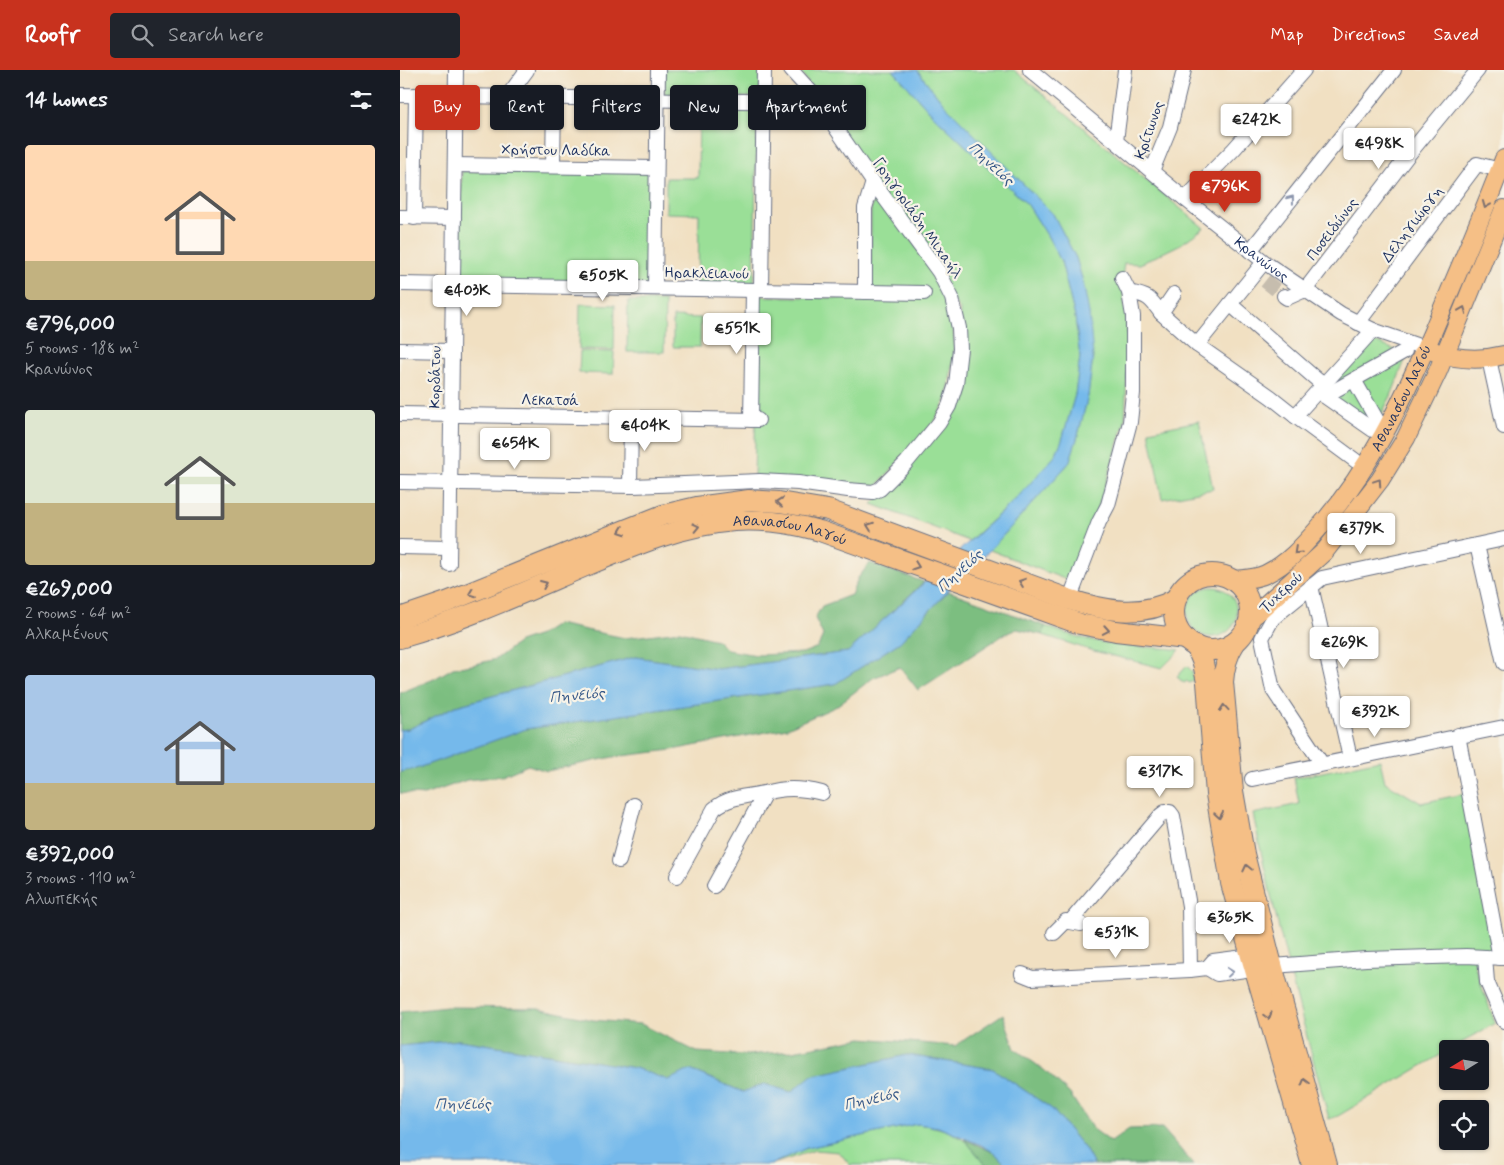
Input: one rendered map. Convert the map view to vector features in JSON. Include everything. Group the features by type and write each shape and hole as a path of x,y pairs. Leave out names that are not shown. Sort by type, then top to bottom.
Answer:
{"highway":[{"name":"Αθανασίου Λαγού","path":"400,618 447,602 663,516 720,503 748,500 779,502 828,510 1071,594 1097,607 1134,611 1154,609 1176,600"},
{"name":"Αθανασίου Λαγού","path":"400,638 453,620 669,534 700,526 733,521 767,521 820,531 1059,617 1104,630 1191,642"},
{"path":"1312,1165 1262,961 1248,870 1232,791 1223,682 1226,663 1235,643 1244,633 1250,619 1250,606 1248,598 1233,580 1218,574 1200,576 1186,585 1176,600 1174,614 1176,622 1191,642 1203,663 1207,682 1213,773 1226,857 1262,961 1327,1165"},
{"path":"1191,642 1204,649 1217,650 1235,643"}],"main road":[{"name":"Αθανασίου Λαγού","path":"1233,580 1257,577 1271,571 1296,552 1323,523 1370,460 1396,414 1502,165"},
{"name":"Αθανασίου Λαγού","path":"1250,619 1325,550 1380,480 1406,438 1433,383 1504,209"},
{"name":"Κρανώνος","path":"1425,348 1444,355 1474,359 1497,357"}],"street":[{"name":"Κορδάτου","path":"456,70 456,85"},
{"path":"516,85 527,70"},
{"path":"657,85 658,70"},
{"path":"764,70 764,85"},
{"name":"Γρηγοριάδη Μιχαήλ","path":"630,486 760,481 798,483 873,492 880,489 932,432 949,406 956,384 960,349 952,298 939,272 873,182 811,92 791,70"},
{"name":"Κρανώνος","path":"1030,70 1265,263 1341,314 1373,330 1425,348"},
{"path":"1116,141 1125,70"},
{"name":"Κρίτωνος","path":"1152,171 1170,127 1184,70"},
{"path":"1185,199 1234,150 1304,70"},
{"path":"1250,251 1394,70"},
{"name":"Ποσειδώνος","path":"1305,290 1409,154 1478,70"},
{"path":"400,95 415,96"},
{"path":"660,99 748,101"},
{"path":"415,110 407,218 454,218"},
{"name":"Κορδάτου","path":"449,564 456,130"},
{"path":"553,166 554,130"},
{"path":"655,288 657,130"},
{"path":"757,290 763,130"},
{"name":"Χρήστου Λαδίκα","path":"455,164 656,168"},
{"name":"Δεληγιώργη","path":"1358,323 1477,164 1502,165"},
{"path":"866,292 865,208 873,182"},
{"path":"1265,263 1263,280 1265,281"},
{"path":"1197,345 1265,263"},
{"path":"1071,594 1099,522 1108,505 1130,422 1133,393 1133,316 1130,292 1122,278"},
{"name":"Ηρακλειανού","path":"400,284 924,293"},
{"name":"Λεκατσά","path":"400,414 755,420 757,290"},
{"path":"1284,296 1287,298 1305,290"},
{"path":"1130,292 1151,299 1161,313 1197,345 1271,396 1356,461"},
{"path":"1161,313 1174,294"},
{"path":"1230,304 1322,391 1376,426 1350,355"},
{"path":"1295,416 1322,391 1350,355 1373,330"},
{"path":"400,350 452,351"},
{"path":"1322,391 1359,377 1405,351"},
{"path":"1497,357 1504,427"},
{"path":"400,482 630,486 631,418"},
{"name":"Τυχερού","path":"1322,764 1273,690 1262,638 1273,618 1311,586 1327,576 1504,539"},
{"path":"1477,545 1503,654"},
{"path":"400,547 449,548"},
{"path":"1311,586 1350,758"},
{"path":"1252,779 1504,727"},
{"path":"1022,974 1032,978 1190,970 1206,968 1213,961 1466,956 1502,958 1458,736"},
{"path":"677,876 714,809 720,803 734,798 776,790 800,788 822,793"},
{"path":"714,886 765,793"},
{"path":"619,861 634,805"},
{"path":"1054,933 1066,921 1075,923 1161,815 1165,812 1170,812 1173,816 1189,906 1190,970"},
{"path":"1485,957 1488,982 1504,1021"}],"green space":[{"path":"665,70 761,70 760,85 748,85 748,97 738,97 738,85 670,85 670,97 665,97"},
{"path":"801,70 893,70 932,114 1028,205 1061,261 1075,317 1080,357 1075,395 1062,440 1055,456 1042,472 1016,499 969,541 872,504 900,474 956,397 960,310 840,130 866,130 866,85 810,85"},
{"path":"917,70 1014,70 1204,228 1181,244 1140,264 1124,263 1122,278 1128,342 1125,422 1072,582 990,550 1069,463 1077,439 1088,396 1093,356 1083,282 1076,258 1053,214 944,104"},
{"path":"738,108 748,108 748,130 757,130 754,286 698,285 699,214 666,213 666,178 698,178 699,130 738,130"},
{"path":"462,171 650,172 649,285 459,283"},
{"path":"880,197 931,267 951,310 955,348 947,398 935,421 877,486 754,476 759,296 871,299 871,209 873,202"},
{"path":"628,301 665,301 664,352 627,352"},
{"path":"580,304 615,305 614,350 579,349"},
{"path":"673,317 701,318 700,347 673,347"},
{"path":"1368,339 1407,355 1391,396 1374,428 1322,393"},
{"path":"580,351 614,352 613,374 579,373"},
{"path":"1199,421 1213,489 1162,499 1149,431"},
{"path":"870,563 924,582 848,652 718,669 635,657 456,706 409,729 400,730 400,693 434,679 453,668 496,659 519,642 540,635 557,624 625,638 680,631 717,640 727,650 757,655 803,653 818,647 823,635 815,618 822,606 851,595 858,578"},
{"path":"1207,587 1217,587 1230,594 1237,607 1237,617 1230,630 1217,637 1207,637 1198,633 1191,626 1187,617 1187,607 1191,598 1198,591"},
{"path":"948,591 1045,626 1043,635 1017,629 1005,634 918,690 900,667 873,678 835,707 787,728 672,750 613,757 547,771 528,765 502,776 467,780 424,795 400,793 400,772 415,769 526,729 835,684 900,642"},
{"path":"1045,626 1086,639 1107,643 1180,650 1162,668 1090,650 1043,635"},
{"path":"1187,666 1192,671 1194,680 1184,683 1177,677"},
{"path":"1380,760 1385,782 1421,803 1463,794 1492,947 1474,964 1495,1023 1466,1040 1439,1040 1439,1056 1338,1116 1329,1119 1279,929 1253,814 1299,804 1294,778"},
{"path":"447,1007 538,1008 593,1020 641,1024 697,1052 747,1055 793,1051 862,1038 955,1046 1003,1014 1015,1049 1044,1070 1070,1094 1092,1128 1111,1142 1129,1129 1162,1128 1194,1165 1094,1165 1085,1149 1052,1109 993,1069 907,1055 812,1076 791,1092 764,1084 743,1092 690,1070 668,1081 635,1068 459,1040 400,1046 400,1012"},
{"path":"917,1124 940,1128 957,1136 971,1147 986,1165 850,1165 839,1152 815,1150 770,1165 807,1148"},
{"path":"964,1139 995,1153 1006,1165 986,1165"}],"water":[{"name":"Πηνειός","path":"893,70 917,70 944,104 1053,214 1076,258 1089,313 1093,356 1088,396 1069,463 990,550 900,642 835,684 526,729 415,769 400,772 400,730 409,729 456,706 635,657 718,669 848,652 1016,499 1055,456 1062,440 1075,395 1080,357 1075,317 1061,261 1028,205 932,114"},
{"name":"Πηνειός","path":"459,1040 635,1068 668,1080 690,1070 743,1092 764,1084 791,1092 811,1076 907,1055 993,1069 1052,1109 1085,1149 1094,1165 1006,1165 995,1153 981,1145 938,1127 917,1124 807,1148 770,1165 400,1164 400,1046"}],"tunnel":[{"path":"1265,281 1284,296"}]}
